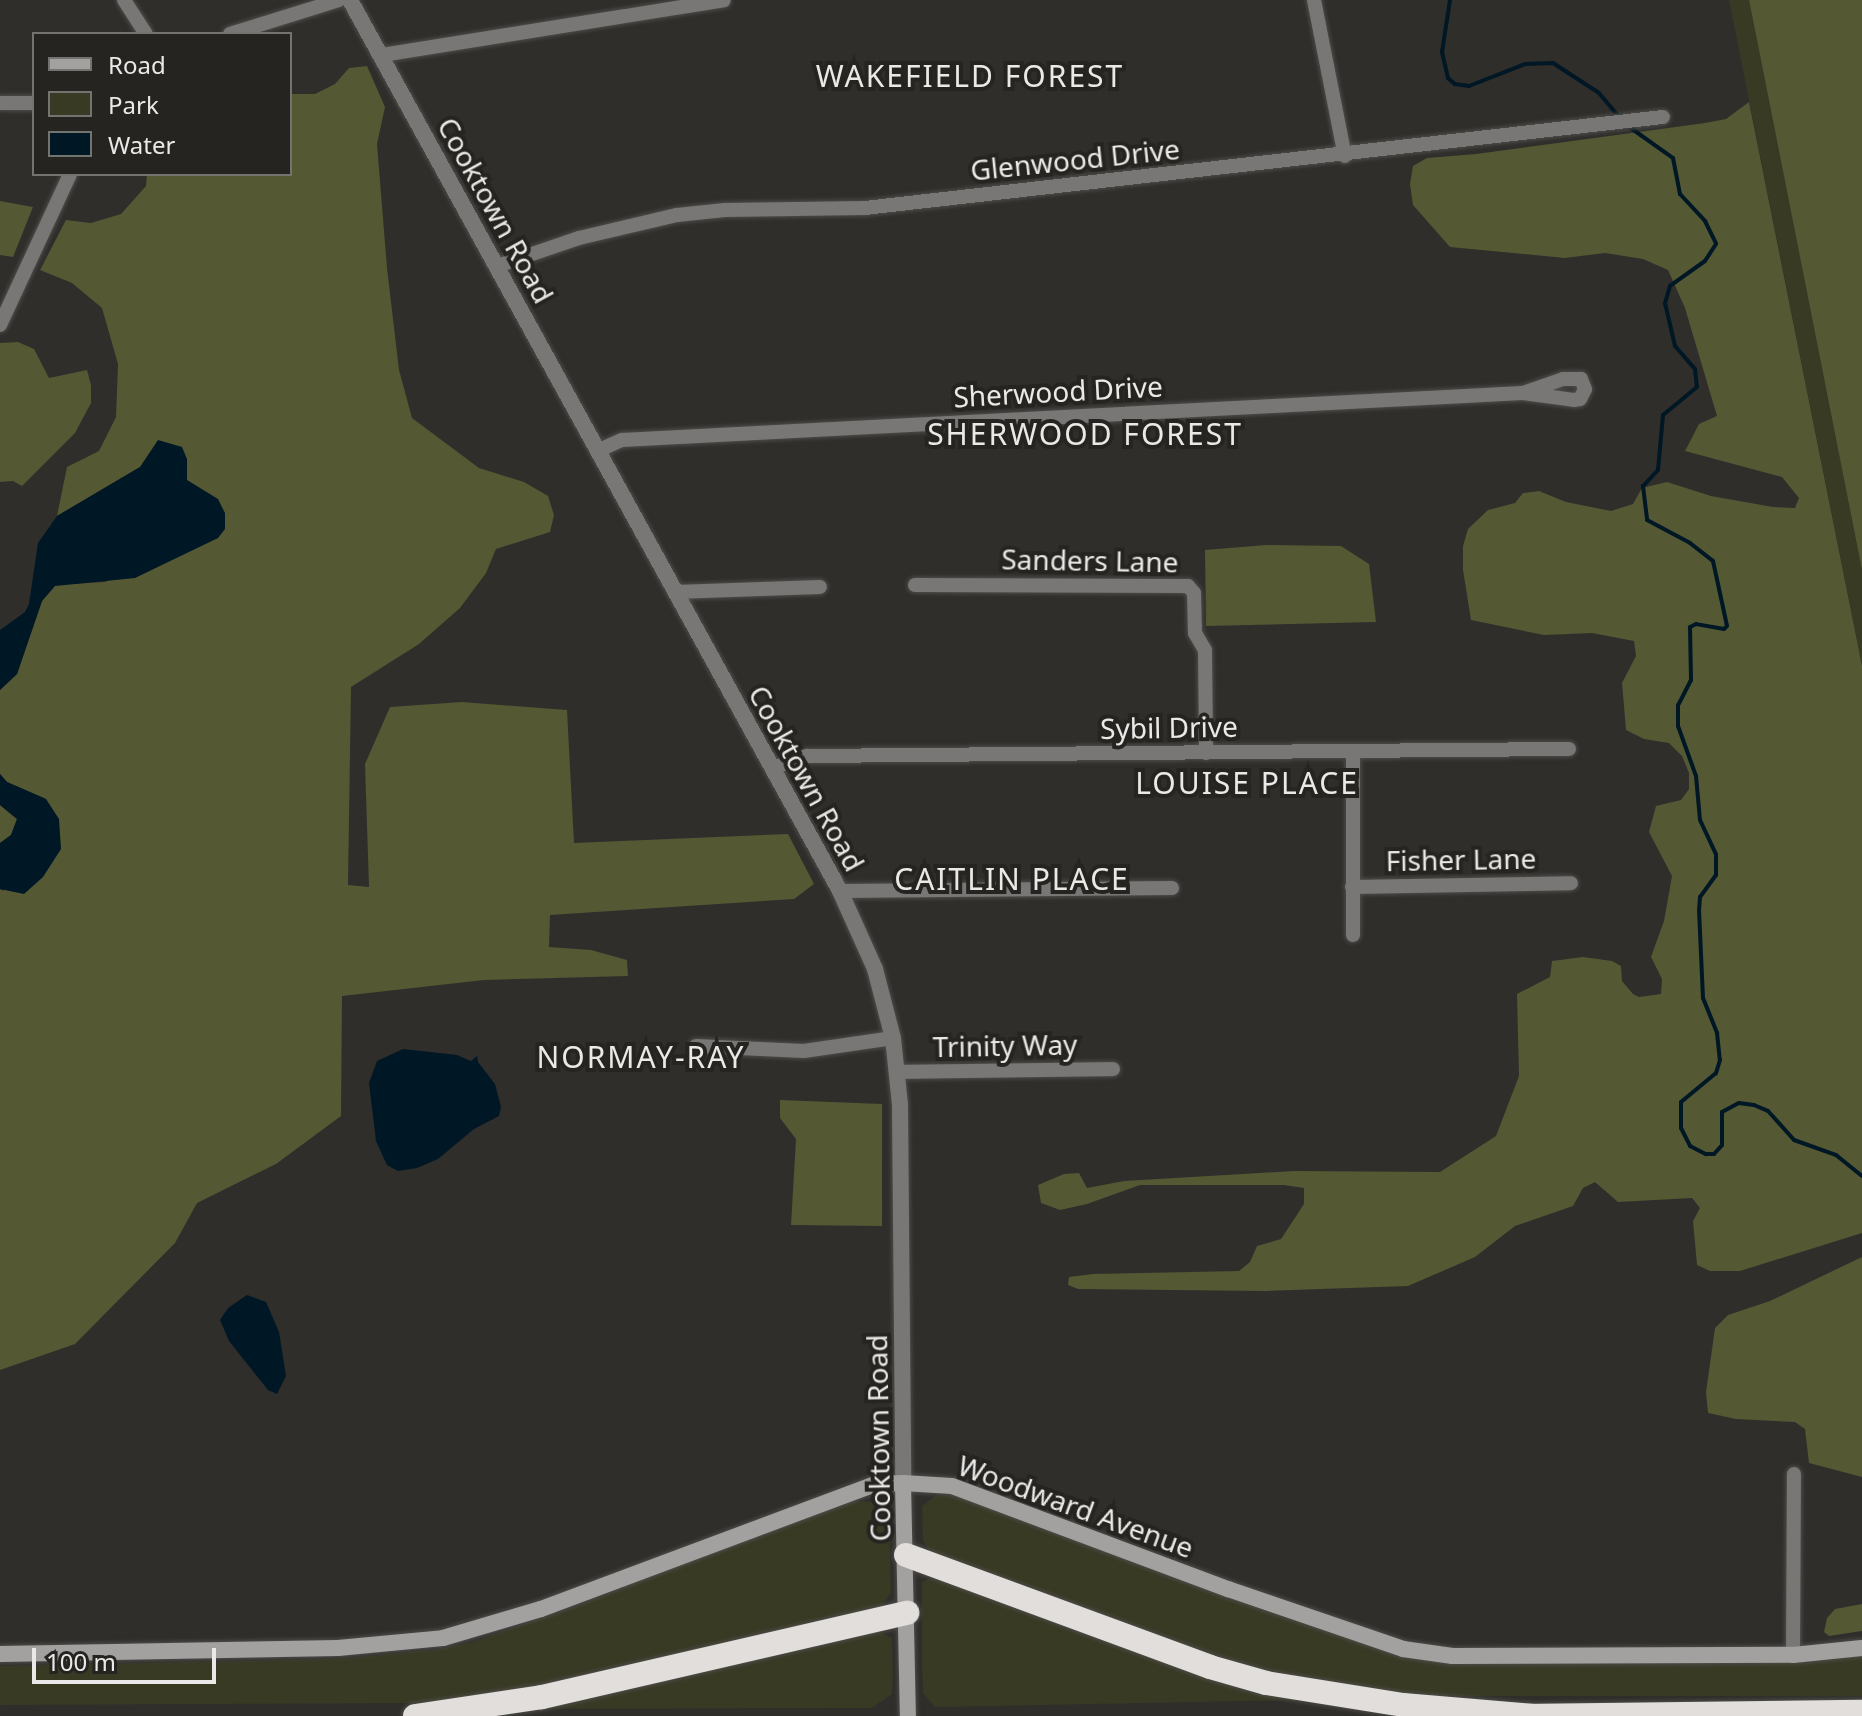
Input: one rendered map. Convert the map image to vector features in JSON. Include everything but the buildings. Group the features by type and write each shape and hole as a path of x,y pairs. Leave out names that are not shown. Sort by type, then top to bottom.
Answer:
{"highway":[{"path":"906,1555 1210,1667 1266,1683 1403,1705 1534,1716"},
{"path":"415,1716 542,1697 907,1613"},
{"path":"1501,1716 1862,1712"}],"main road":[{"name":"Cooktown Road","path":"903,1483 908,1716"},
{"name":"Woodward Avenue","path":"0,1654 338,1648 443,1638 541,1609 875,1484 903,1483 952,1486 1257,1599 1403,1649 1453,1656 1793,1655 1862,1648"}],"street":[{"path":"124,0 145,32"},
{"path":"236,32 339,0"},
{"name":"Cooktown Road","path":"350,0 840,891 875,969 893,1038 898,1072 903,1483"},
{"path":"382,55 724,0"},
{"path":"1314,0 1345,156"},
{"path":"0,103 32,103"},
{"name":"Glenwood Drive","path":"497,266 579,238 677,215 725,210 865,208 1345,156 1663,117"},
{"path":"0,325 69,176"},
{"name":"Sherwood Drive","path":"597,451 622,440 1523,393"},
{"name":"Sanders Lane","path":"915,585 1188,586 1194,593 1195,633 1205,650 1206,753"},
{"path":"675,592 820,587"},
{"name":"Sybil Drive","path":"772,768 807,756 1569,749"},
{"path":"1353,751 1353,935"},
{"name":"Fisher Lane","path":"1352,887 1571,883"},
{"path":"840,891 1172,888"},
{"path":"696,1046 814,1051 893,1038"},
{"name":"Trinity Way","path":"898,1072 1113,1069"},
{"path":"1793,1655 1794,1474"}],"green space":[{"path":"1729,0 1749,0 1862,570 1862,666"},
{"path":"1749,0 1862,0 1862,570 1757,40"},
{"path":"367,66 385,107 377,144 387,268 399,370 412,418 479,468 524,482 548,496 554,515 550,532 496,549 486,573 460,608 419,644 351,687 348,885 369,887 365,764 390,707 462,702 567,710 574,843 788,834 814,884 794,899 550,915 549,947 591,950 627,960 628,976 484,980 342,996 341,1116 276,1164 197,1203 175,1243 75,1344 0,1370 0,889 3,891 46,799 7,782 0,774 0,690 17,674 42,601 55,585 105,582 218,538 200,490 187,480 185,467 140,467 57,516 67,467 99,451 116,417 118,364 102,308 72,283 40,270 66,220 91,223 121,214 146,186 147,176 292,176 292,94 315,94 335,84 349,68"},
{"path":"1749,102 1862,666 1862,1233 1740,1271 1710,1271 1697,1265 1693,1221 1700,1208 1692,1198 1618,1202 1595,1182 1583,1188 1573,1206 1515,1226 1475,1257 1408,1286 1266,1291 1078,1289 1068,1285 1069,1277 1093,1274 1239,1271 1250,1262 1257,1246 1281,1239 1304,1204 1304,1188 1284,1185 1140,1185 1060,1210 1041,1203 1038,1185 1064,1174 1079,1173 1087,1188 1124,1181 1294,1171 1440,1172 1496,1136 1519,1076 1517,994 1550,977 1552,961 1583,957 1612,961 1621,966 1622,981 1633,994 1639,997 1661,994 1662,979 1651,957 1664,921 1672,876 1649,832 1656,806 1681,800 1689,789 1689,773 1682,756 1669,743 1644,739 1626,730 1622,683 1636,656 1634,641 1592,633 1544,635 1471,620 1463,570 1463,546 1468,529 1488,510 1515,503 1523,493 1539,491 1566,502 1611,511 1633,504 1642,488 1667,482 1711,496 1773,507 1795,508 1799,498 1782,477 1685,451 1699,424 1717,416 1685,308 1668,270 1643,259 1605,253 1565,258 1450,247 1413,205 1410,184 1413,166 1427,158 1705,123 1726,119"},
{"path":"0,201 33,207 13,257 0,255"},
{"path":"18,342 34,349 49,378 87,370 91,385 91,403 75,433 22,486 13,481 0,482 0,343"},
{"path":"1266,545 1341,546 1369,564 1376,622 1206,626 1205,550"},
{"path":"0,805 17,819 11,835 0,843"},
{"path":"780,1100 882,1104 882,1226 791,1225 796,1139 780,1118"},
{"path":"1862,1257 1862,1477 1809,1463 1805,1429 1795,1422 1736,1419 1708,1413 1706,1392 1715,1328 1728,1315 1770,1301"},
{"path":"952,1494 1401,1654 1862,1656 1862,1696 1404,1696 1363,1692 1223,1662 930,1552 923,1541 922,1506 935,1496"},
{"path":"847,1501 875,1502 889,1517 891,1592 881,1608 514,1691 456,1700 414,1703 0,1705 0,1666 338,1659 432,1650 473,1642 600,1597 693,1558"},
{"path":"933,1577 1300,1700 935,1707 923,1693 922,1666 922,1582"},
{"path":"1862,1604 1862,1631 1829,1636 1824,1632 1827,1618 1835,1609"},
{"path":"877,1630 892,1638 892,1694 872,1708 510,1709"}],"water":[{"path":"158,440 182,447 187,459 187,480 218,499 225,513 225,529 218,538 135,578 55,586 42,601 17,674 0,690 0,630 25,612 29,604 38,543 57,516 140,467"},
{"path":"0,774 7,782 46,799 59,819 61,849 43,877 24,894 0,889 0,843 11,835 17,819 0,805"},
{"path":"403,1049 457,1055 471,1061 477,1056 478,1062 495,1084 501,1107 499,1116 474,1129 438,1159 417,1168 398,1171 387,1165 376,1141 369,1083 377,1061"},
{"path":"247,1295 266,1302 279,1332 286,1376 277,1394 268,1390 229,1341 220,1320 228,1308"}],"waterway":[{"path":"1450,0 1442,52 1448,78 1455,84 1469,86 1525,64 1553,63 1599,93 1619,117"},
{"path":"1625,124 1673,158 1680,194 1705,221 1716,244 1705,261 1670,286 1665,303 1675,346 1695,369 1697,387 1663,415 1658,470 1643,486 1647,520 1690,543 1713,561 1727,626 1724,629 1696,624 1690,627 1691,680 1678,705 1678,726 1696,776 1700,820 1716,855 1716,875 1700,897 1699,910 1703,998 1717,1033 1720,1060 1716,1073 1681,1102 1681,1128 1690,1146 1706,1154 1714,1154 1722,1145 1722,1112 1739,1103 1754,1105 1768,1111 1794,1140 1836,1155 1862,1176"}],"district":[{"name":"WAKEFIELD FOREST","path":"970,76"},
{"name":"SHERWOOD FOREST","path":"1085,434"},
{"name":"LOUISE PLACE","path":"1247,783"},
{"name":"CAITLIN PLACE","path":"1012,879"},
{"name":"NORMAY-RAY","path":"641,1057"}]}
